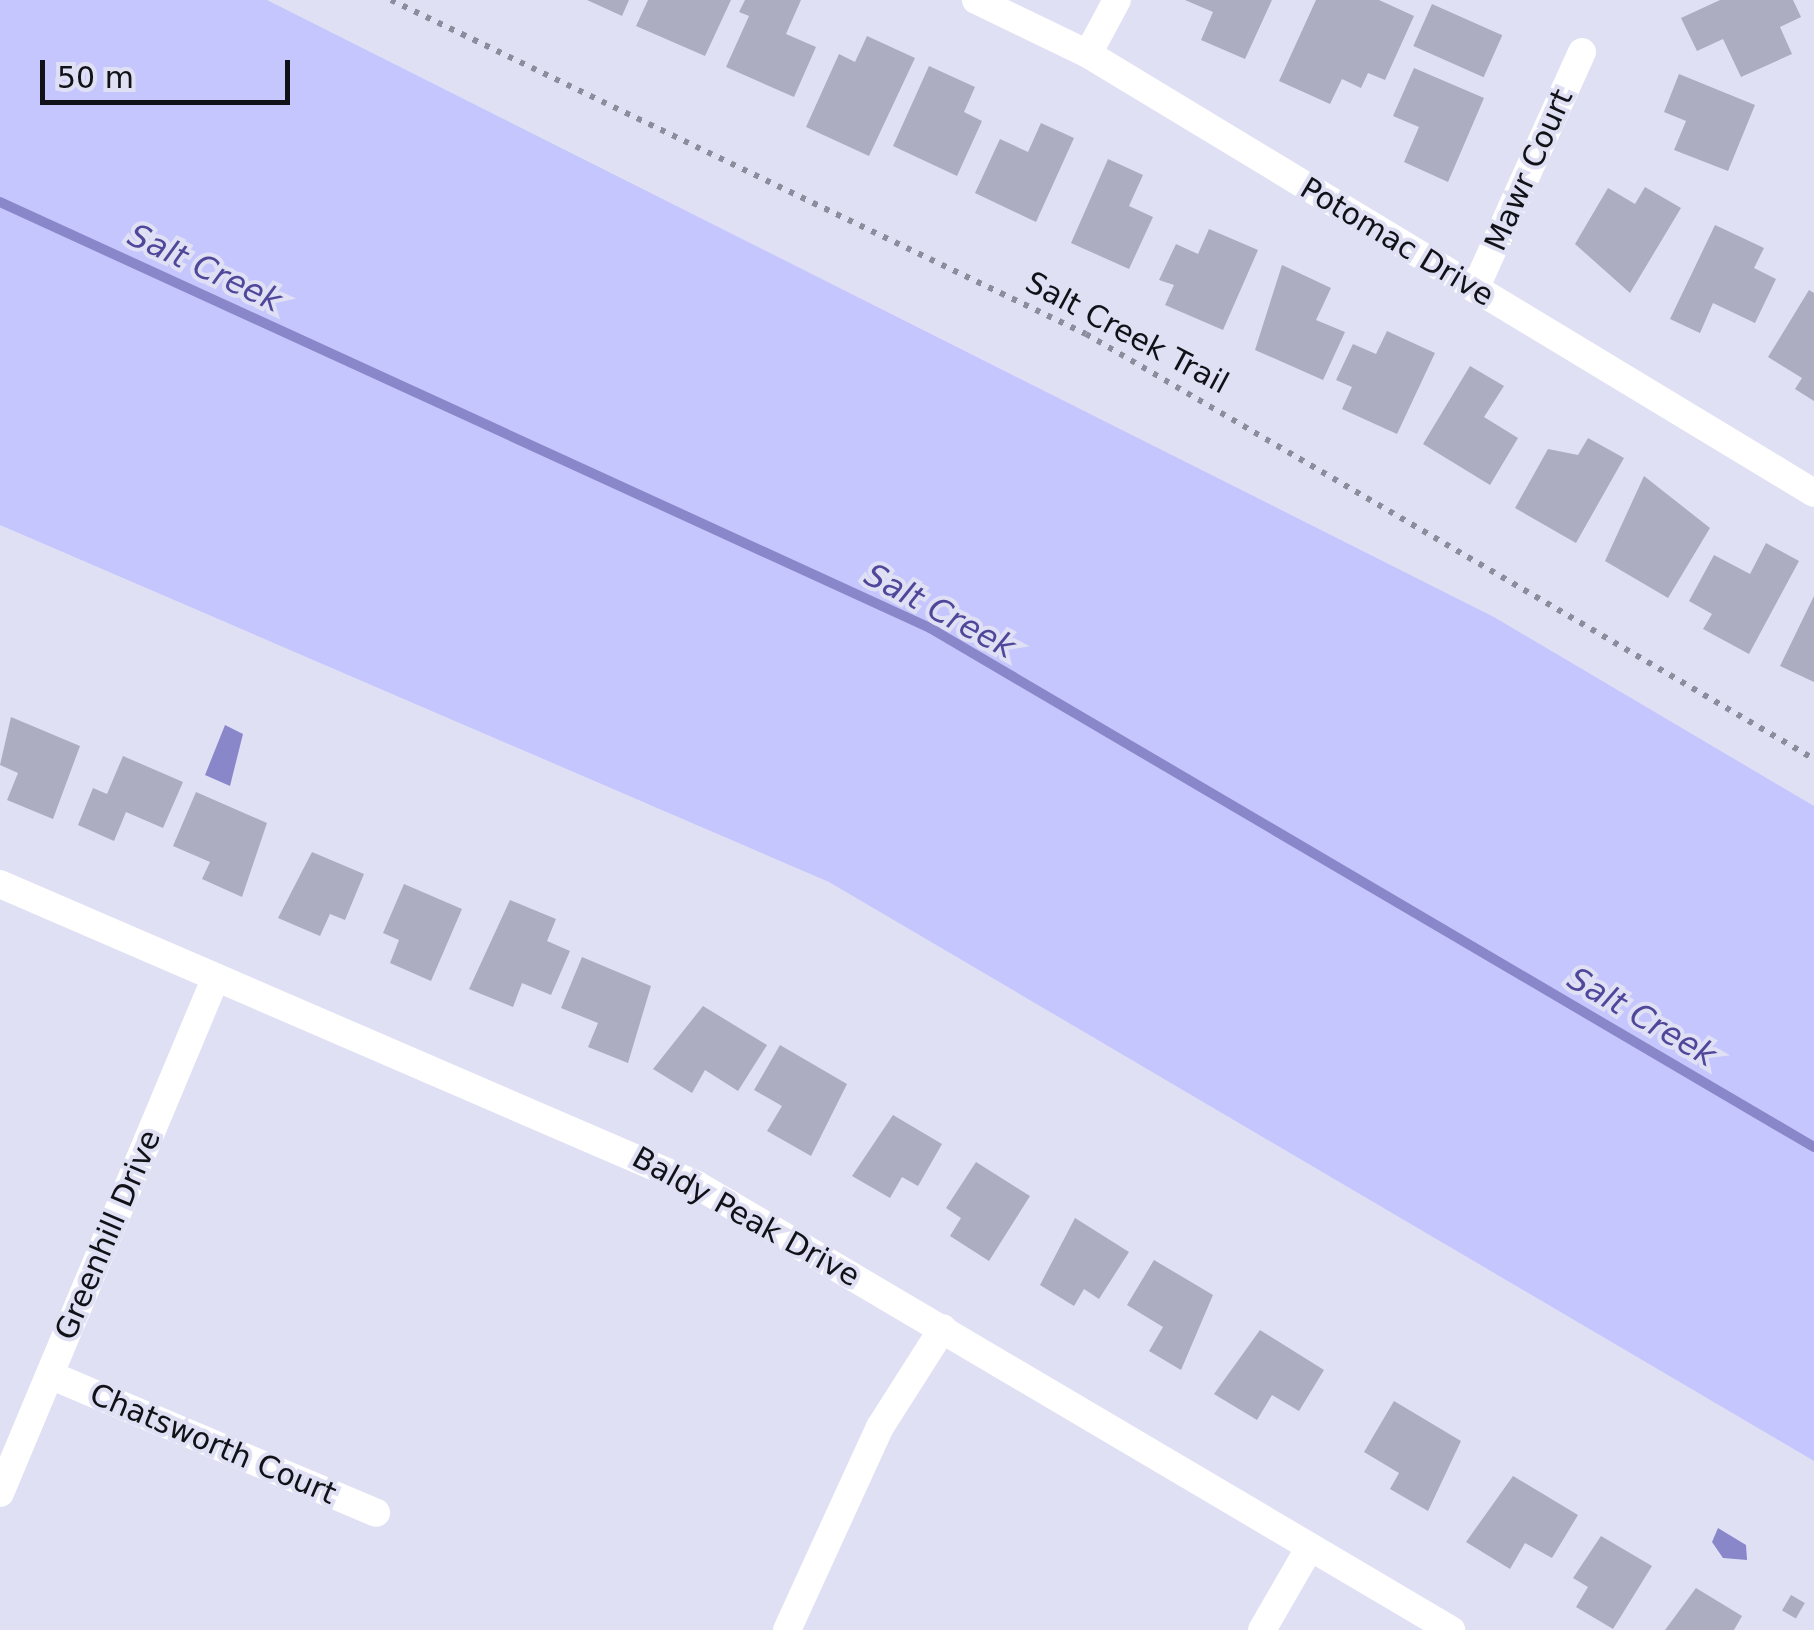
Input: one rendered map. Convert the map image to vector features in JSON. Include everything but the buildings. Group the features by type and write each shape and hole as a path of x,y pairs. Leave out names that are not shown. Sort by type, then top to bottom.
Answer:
{"street":[{"name":"Potomac Drive","path":"976,0 1088,54 1814,493"},
{"path":"1088,54 1117,0"},
{"name":"Mawr Court","path":"1475,289 1582,52"},
{"name":"Baldy Peak Drive","path":"0,884 638,1156 943,1328 1451,1630"},
{"name":"Greenhill Drive","path":"0,1493 216,977"},
{"path":"787,1630 880,1427 943,1328"},
{"name":"Chatsworth Court","path":"50,1376 376,1514"},
{"path":"1262,1630 1310,1548"}],"path":[{"name":"Salt Creek Trail","path":"391,0 1086,334 1814,759"}],"shaded area":[{"path":"0,0 267,0 1494,617 1814,806 1814,1461 829,882 0,525"},
{"path":"225,725 243,734 230,786 205,775"},
{"path":"1718,1528 1746,1545 1747,1560 1723,1558 1712,1542"}],"waterway":[{"name":"Salt Creek","path":"0,202 930,628 1814,1147"}]}
